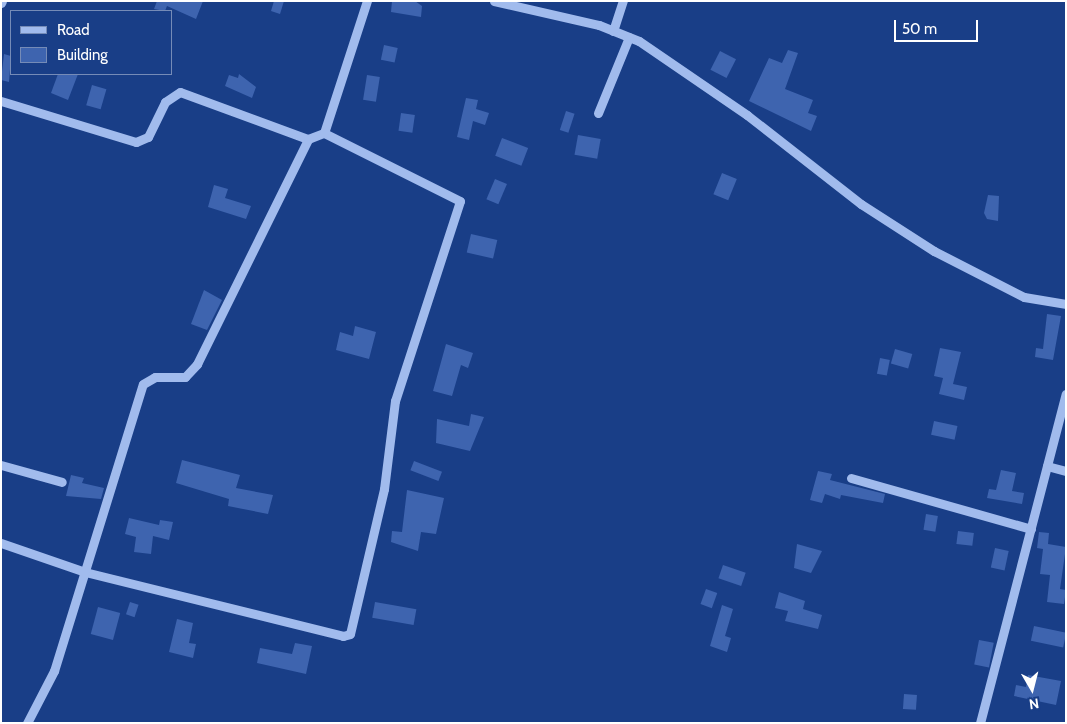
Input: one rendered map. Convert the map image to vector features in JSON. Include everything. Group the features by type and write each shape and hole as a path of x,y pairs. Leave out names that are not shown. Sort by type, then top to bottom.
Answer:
{"street":[{"path":"324,133 367,1"},
{"path":"494,1 613,31 629,37 747,115 862,204 934,251 1024,297 1066,304"},
{"path":"613,31 623,1"},
{"path":"598,113 629,37"},
{"path":"1,101 136,142 148,137 165,102 180,92 308,139 324,133 460,201 395,401 384,489 350,634 343,636 85,572 1,543"},
{"path":"27,723 54,670 143,384 155,377 185,376 197,364 308,139"},
{"path":"980,723 1066,394"},
{"path":"1,465 62,482"},
{"path":"1048,466 1066,471"},
{"path":"851,478 1031,529"}],"building":[{"path":"157,1 203,1 196,19 167,6 165,10 154,9"},
{"path":"274,1 284,1 280,14 271,11"},
{"path":"392,1 415,1 422,6 421,17 391,12"},
{"path":"384,45 398,48 395,63 381,60"},
{"path":"788,50 798,53 785,89 813,100 808,113 817,116 811,131 749,101 769,58 782,63"},
{"path":"720,51 736,59 727,78 710,70"},
{"path":"4,54 10,56 9,82 1,80"},
{"path":"239,74 256,87 252,98 225,86 229,75 238,78"},
{"path":"58,75 78,75 68,100 51,93"},
{"path":"367,75 380,77 376,102 363,100"},
{"path":"92,85 106,89 101,109 86,105"},
{"path":"466,98 478,100 476,109 489,113 485,125 473,121 469,140 457,137"},
{"path":"566,111 575,114 568,133 560,130"},
{"path":"401,113 415,115 412,133 398,131"},
{"path":"578,135 601,139 597,159 575,155"},
{"path":"502,138 528,148 521,166 495,156"},
{"path":"722,173 737,179 728,200 713,194"},
{"path":"495,179 507,184 498,204 486,199"},
{"path":"214,185 228,189 225,198 251,206 246,219 208,207"},
{"path":"988,195 999,196 998,221 987,219 984,213"},
{"path":"471,234 497,240 493,259 467,253"},
{"path":"204,290 222,300 207,330 191,324"},
{"path":"1047,314 1061,316 1053,360 1035,357 1036,348 1043,349"},
{"path":"355,326 376,332 369,359 336,350 340,332 353,336"},
{"path":"446,344 473,353 468,368 461,365 452,396 433,391"},
{"path":"940,348 961,352 953,384 967,387 964,400 939,394 943,378 934,376"},
{"path":"895,349 912,354 908,368 891,363"},
{"path":"880,358 890,360 887,376 877,374"},
{"path":"471,414 484,417 470,451 436,443 437,419 469,426"},
{"path":"934,421 957,426 955,440 931,435"},
{"path":"182,460 240,475 236,488 273,495 268,514 228,506 229,499 176,483"},
{"path":"414,461 442,472 438,481 410,470"},
{"path":"1001,470 1016,473 1012,491 1024,493 1022,504 987,498 989,489 996,490"},
{"path":"818,471 832,474 830,480 885,494 883,503 841,495 840,499 825,494 822,503 810,500"},
{"path":"71,475 84,478 82,483 104,488 101,499 66,496"},
{"path":"407,490 444,498 436,534 421,532 418,551 391,542 392,531 402,532"},
{"path":"926,514 938,516 935,532 923,530"},
{"path":"129,518 159,525 160,520 173,522 169,540 153,536 151,554 134,552 136,537 125,534"},
{"path":"958,531 974,533 972,546 956,544"},
{"path":"1039,532 1049,533 1048,544 1066,547 1060,589 1066,590 1064,604 1047,602 1050,575 1040,574 1043,549 1037,548"},
{"path":"797,544 822,551 811,573 794,568"},
{"path":"995,548 1009,551 1005,570 991,568"},
{"path":"723,565 746,573 741,586 718,578"},
{"path":"706,589 717,593 712,608 701,604"},
{"path":"779,592 805,601 803,609 822,615 818,629 785,621 788,611 775,608"},
{"path":"130,602 139,605 135,617 126,614"},
{"path":"375,602 416,609 414,625 372,618"},
{"path":"722,605 733,609 725,636 731,638 727,652 710,646"},
{"path":"98,607 120,613 113,640 91,634"},
{"path":"177,619 193,623 189,643 196,644 193,658 169,652"},
{"path":"1034,626 1066,633 1063,648 1031,641"},
{"path":"979,640 994,643 989,667 974,665"},
{"path":"295,643 312,646 306,674 257,663 260,648 292,654"},
{"path":"1028,675 1061,681 1056,705 1014,696 1016,685 1026,687"},
{"path":"904,694 917,695 916,710 903,709"}]}
